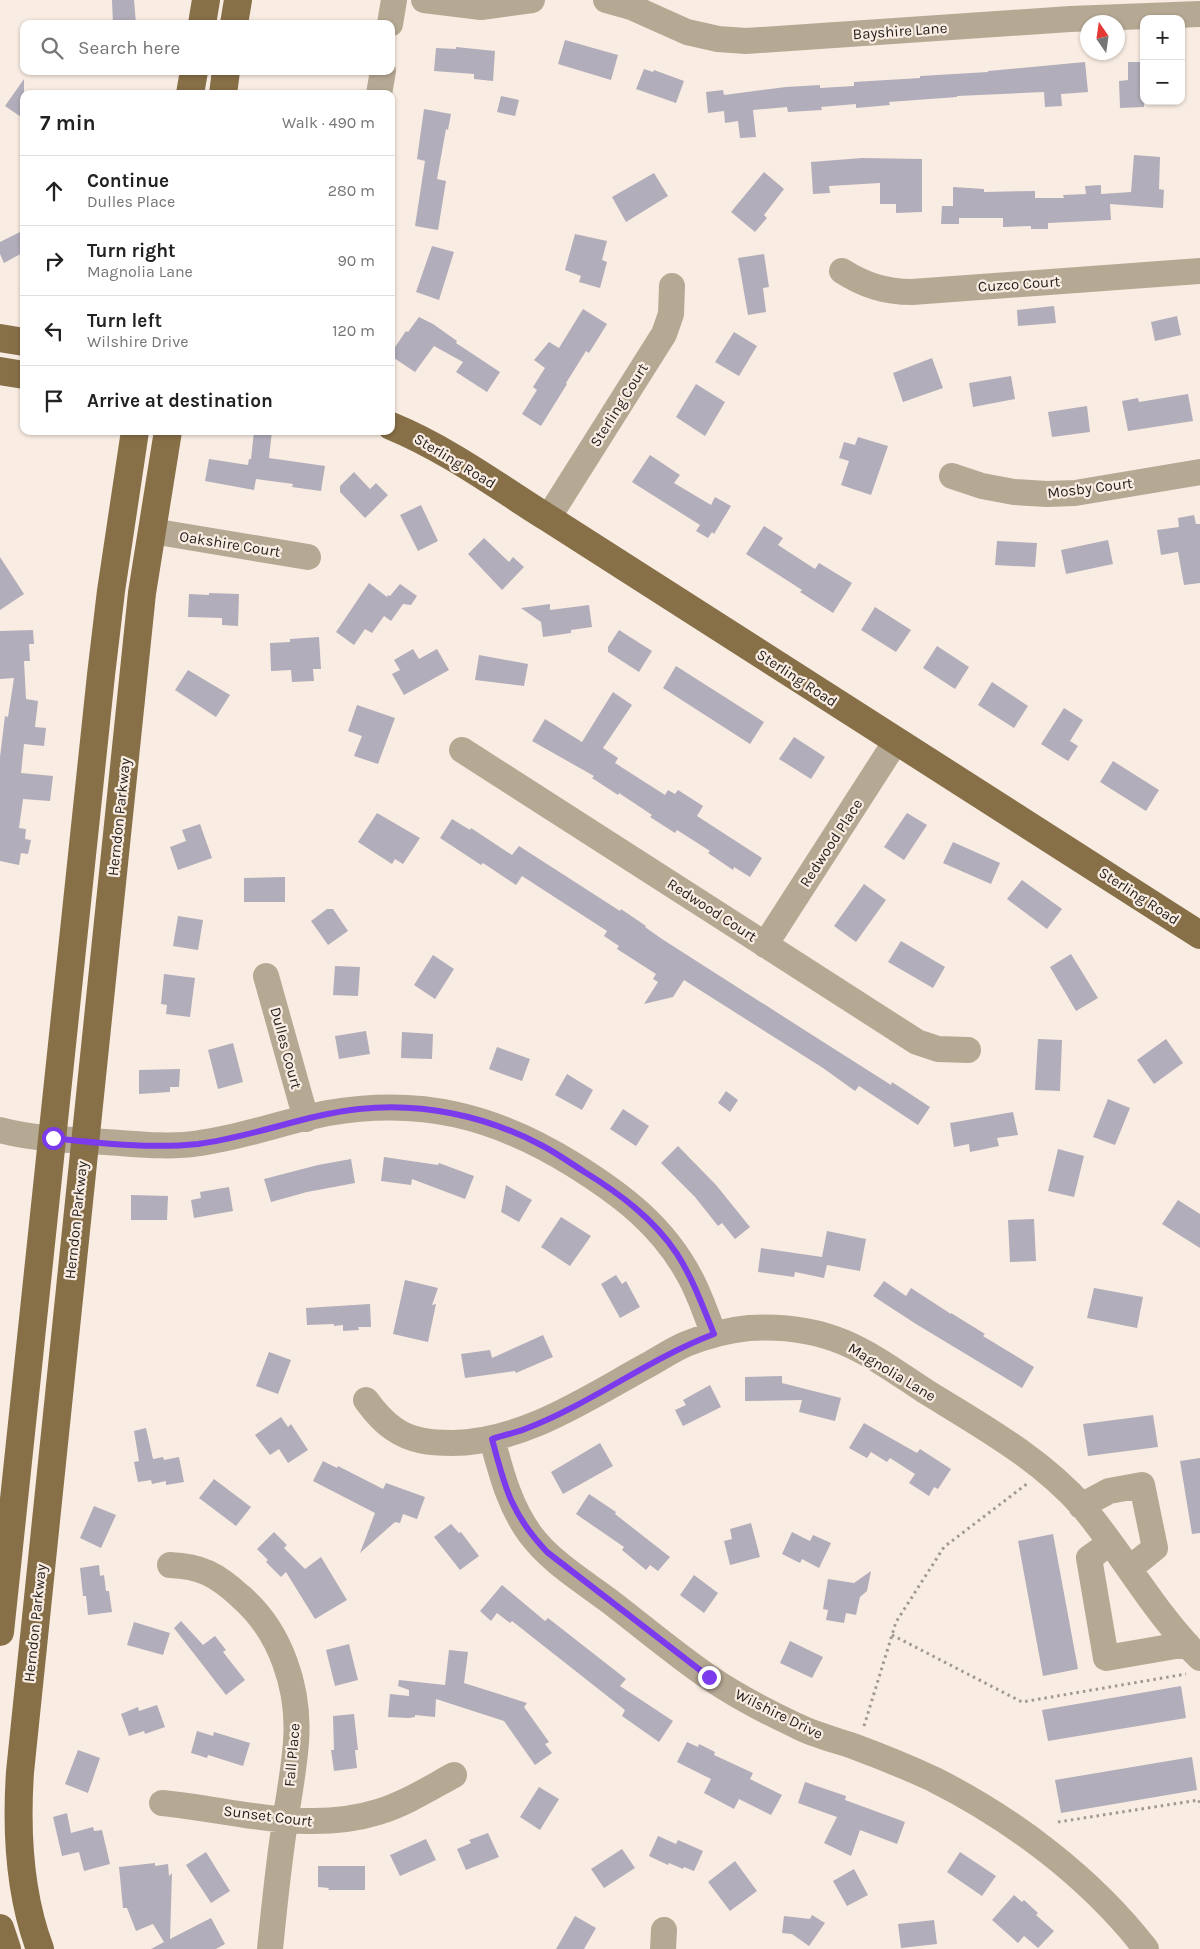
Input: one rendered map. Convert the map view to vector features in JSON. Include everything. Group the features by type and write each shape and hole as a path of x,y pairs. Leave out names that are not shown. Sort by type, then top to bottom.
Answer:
{"main road":[{"path":"203,20 206,0"},
{"path":"235,20 238,0"},
{"path":"191,90 193,75"},
{"path":"224,90 225,75"},
{"path":"0,338 20,341"},
{"path":"0,371 20,374"},
{"name":"Sterling Road","path":"395,428 442,451 1200,935"},
{"path":"0,1632 108,619 134,435"},
{"name":"Herndon Parkway","path":"40,1949 21,1869 18,1809 46,1514 142,593 167,435"},
{"path":"0,1928 7,1949"}],"street":[{"path":"391,20 394,0"},
{"path":"424,0 480,6 532,0"},
{"name":"Bayshire Lane","path":"606,0 631,7 687,32 718,39 746,41 1070,19 1200,14"},
{"path":"380,90 382,75"},
{"name":"Cuzco Court","path":"842,271 858,281 877,288 912,292 1200,271"},
{"name":"Sterling Court","path":"548,518 664,334 671,314 672,286"},
{"name":"Mosby Court","path":"952,476 982,486 1014,492 1047,494 1074,492 1200,472"},
{"name":"Oakshire Court","path":"152,531 308,557"},
{"name":"Redwood Place","path":"765,944 896,741"},
{"name":"Redwood Court","path":"462,750 917,1042 938,1049 968,1050"},
{"name":"Dulles Court","path":"266,976 306,1119"},
{"path":"0,1130 53,1138 158,1146 198,1144 232,1138 306,1119 360,1109 397,1107 434,1110 472,1118 506,1129 541,1145 601,1182 631,1204 658,1230 676,1253 691,1279 714,1334"},
{"name":"Magnolia Lane","path":"366,1400 379,1416 395,1430 413,1438 433,1443 492,1439 525,1429 570,1408 685,1345 714,1334 748,1328 779,1328 812,1333 843,1342 872,1358 1025,1455 1061,1485 1110,1542 1175,1632 1191,1659"},
{"name":"Wilshire Drive","path":"492,1439 505,1488 516,1513 530,1535 547,1552 585,1583 709,1677 753,1705 800,1728 875,1754 933,1780 1000,1818 1042,1847 1088,1887 1146,1949"},
{"path":"1081,1506 1109,1491 1142,1485 1155,1548 1129,1569"},
{"path":"1110,1542 1089,1558 1106,1658 1191,1659"},
{"name":"Fall Place","path":"170,1565 186,1566 205,1571 223,1581 249,1604 264,1621 275,1639 288,1675 296,1711 296,1742 270,1949"},
{"name":"Sunset Court","path":"162,1803 203,1807 285,1820 317,1822 348,1819 380,1812 454,1775"}],"path":[{"path":"856,1726 863,1728 896,1622 944,1547 1028,1483 1022,1477"},
{"path":"892,1635 1022,1702 1191,1659"},
{"path":"1058,1822 1199,1800 1200,1807"}],"building":[{"path":"112,0 134,0 136,20 113,20"},
{"path":"565,40 618,55 611,80 558,64"},
{"path":"456,47 495,51 493,81 474,79 474,74 434,71 436,48 456,49"},
{"path":"1085,62 1088,92 1061,94 1062,106 1045,107 1044,92 957,96 889,102 890,105 856,108 856,104 821,107 822,110 788,112 787,107 753,110 756,137 740,138 738,121 725,123 724,111 708,113 706,92 723,90 724,95 786,87 854,86 854,82 920,78 920,76 988,72"},
{"path":"1128,62 1140,62 1140,105 1144,105 1144,107 1120,108 1119,81 1128,80"},
{"path":"644,69 653,72 654,70 684,81 676,103 636,89"},
{"path":"24,79 24,90 20,90 20,116 5,106"},
{"path":"501,96 519,100 515,116 497,112"},
{"path":"424,109 451,114 448,130 446,129 437,179 446,181 438,230 415,226 425,161 417,159"},
{"path":"1134,155 1160,157 1159,189 1164,190 1163,208 1110,204 1111,220 1048,223 1048,229 1031,229 1031,226 1003,227 1003,218 959,218 959,224 941,224 942,206 953,206 953,187 984,189 984,192 1035,191 1035,198 1064,198 1063,195 1086,194 1085,186 1101,185 1101,194 1131,192"},
{"path":"862,158 922,159 922,212 896,213 896,204 880,204 880,183 829,186 830,193 813,194 811,162"},
{"path":"764,172 784,189 764,215 767,218 755,232 731,212"},
{"path":"654,173 668,196 626,222 612,197"},
{"path":"20,232 20,254 4,263 0,254 0,242"},
{"path":"575,234 607,241 602,260 607,262 600,288 579,282 581,276 565,270"},
{"path":"432,246 454,252 439,300 416,292"},
{"path":"764,254 769,287 763,288 766,312 748,315 738,258"},
{"path":"1054,306 1056,323 1018,326 1017,310"},
{"path":"583,309 607,324 589,353 586,351 541,426 522,414 537,390 533,387 545,368 534,360 549,342 559,348"},
{"path":"1177,316 1181,335 1155,341 1151,322"},
{"path":"419,317 433,324 457,341 456,343 500,372 487,392 456,372 463,362 434,346 415,372 395,359 395,347 406,331 408,332"},
{"path":"734,332 757,346 739,376 715,362"},
{"path":"932,358 943,388 903,402 893,373"},
{"path":"1011,376 1015,399 973,407 969,383"},
{"path":"696,384 725,402 705,436 676,417"},
{"path":"1188,394 1193,421 1128,431 1122,401 1138,398 1139,402"},
{"path":"1087,406 1090,432 1052,437 1048,412"},
{"path":"254,435 272,435 269,458 325,466 321,491 292,487 293,484 256,479 254,490 205,481 209,459 248,465 249,459 251,459"},
{"path":"858,437 888,446 871,495 841,485 849,461 839,458 844,442 855,445"},
{"path":"650,455 680,475 674,483 711,505 715,497 731,506 714,534 712,532 708,538 696,531 700,525 632,482"},
{"path":"354,472 370,489 376,483 388,495 365,518 340,492 340,486"},
{"path":"421,505 438,541 418,551 400,515"},
{"path":"1194,515 1196,524 1200,524 1200,583 1184,585 1178,552 1161,555 1157,530 1179,527 1178,518"},
{"path":"764,526 783,538 778,545 815,569 819,563 852,583 833,613 800,592 802,590 746,554"},
{"path":"484,538 509,562 513,557 524,567 502,590 468,554"},
{"path":"1108,540 1113,564 1066,574 1061,550"},
{"path":"997,541 1037,543 1035,567 995,565"},
{"path":"0,557 24,594 0,610"},
{"path":"369,583 387,597 400,584 417,596 411,605 403,604 391,621 384,616 372,633 365,629 354,645 336,632"},
{"path":"209,593 239,594 238,626 222,625 222,618 188,617 189,594 209,595"},
{"path":"550,604 550,610 589,605 592,627 571,630 571,633 543,637 541,622 521,608"},
{"path":"875,607 911,630 896,652 861,630"},
{"path":"33,630 34,644 29,644 30,661 24,661 26,699 38,701 35,727 46,728 44,746 24,744 21,773 53,776 50,801 23,799 19,828 26,829 25,839 31,840 28,854 21,853 19,865 0,861 0,757 5,716 8,717 14,678 0,679 0,631"},
{"path":"619,630 652,651 639,672 608,652 608,647"},
{"path":"319,637 321,669 313,669 314,681 292,682 291,670 271,671 270,643 290,642 290,639"},
{"path":"937,646 969,667 955,689 923,668"},
{"path":"413,649 419,659 437,649 449,670 404,695 392,674 400,670 394,660"},
{"path":"479,655 528,664 524,686 475,680"},
{"path":"676,666 764,722 750,744 663,688"},
{"path":"188,670 230,695 216,717 175,690"},
{"path":"992,682 1028,706 1014,728 978,705"},
{"path":"613,692 632,705 603,748 618,758 615,763 665,795 668,790 675,794 678,790 703,806 697,816 762,858 750,877 734,867 733,870 708,853 710,851 677,830 675,833 650,817 652,815 592,778 594,776 532,741 545,719 582,742"},
{"path":"357,705 395,718 378,764 354,756 362,736 348,731"},
{"path":"1064,708 1083,720 1070,741 1078,746 1068,761 1041,744"},
{"path":"794,737 825,757 811,779 779,759"},
{"path":"1113,761 1159,790 1146,811 1100,782"},
{"path":"377,813 420,838 403,864 395,859 392,864 358,842"},
{"path":"907,813 927,825 904,860 884,847"},
{"path":"452,819 470,830 471,828 512,855 519,846 620,911 621,909 662,939 891,1085 892,1082 930,1107 918,1125 859,1086 855,1091 823,1068 684,980 673,997 644,1004 658,982 653,979 656,974 617,949 619,946 604,936 607,931 522,876 516,885 440,838"},
{"path":"200,824 212,858 178,870 170,847 186,841 182,830"},
{"path":"953,842 1000,863 991,884 943,863"},
{"path":"285,877 285,902 244,902 244,878"},
{"path":"1022,880 1062,909 1047,929 1007,899"},
{"path":"864,884 886,900 856,942 834,926"},
{"path":"327,909 333,909 348,931 328,945 311,921"},
{"path":"178,916 203,920 198,950 173,946"},
{"path":"901,941 945,967 933,988 888,962"},
{"path":"1071,954 1098,998 1076,1011 1050,967"},
{"path":"433,955 454,969 435,999 414,985"},
{"path":"335,966 360,967 358,996 333,995"},
{"path":"164,974 195,978 190,1017 166,1014 167,1005 161,1004"},
{"path":"366,1031 370,1054 339,1059 335,1036"},
{"path":"402,1032 433,1034 432,1059 401,1058"},
{"path":"1038,1039 1062,1040 1060,1091 1035,1090"},
{"path":"1166,1039 1183,1063 1154,1084 1137,1060"},
{"path":"233,1043 243,1082 218,1089 208,1050"},
{"path":"497,1047 530,1059 522,1081 489,1069"},
{"path":"180,1069 179,1087 170,1087 170,1092 139,1094 139,1070"},
{"path":"567,1074 593,1090 582,1110 555,1095"},
{"path":"726,1091 738,1100 730,1112 718,1103"},
{"path":"1108,1099 1130,1108 1115,1145 1093,1137"},
{"path":"623,1109 649,1126 636,1146 610,1129"},
{"path":"1013,1112 1018,1135 997,1138 999,1146 970,1152 969,1144 954,1147 950,1123"},
{"path":"678,1146 716,1185 750,1227 735,1239 722,1223 718,1226 695,1197 661,1163"},
{"path":"1058,1149 1084,1156 1074,1197 1048,1191"},
{"path":"384,1157 438,1165 439,1163 474,1176 465,1199 412,1179 411,1185 381,1181"},
{"path":"351,1159 355,1183 307,1192 271,1202 264,1179 318,1165"},
{"path":"506,1185 532,1200 519,1222 501,1212"},
{"path":"229,1187 233,1211 194,1218 191,1200 201,1198 200,1192"},
{"path":"131,1195 168,1196 167,1220 131,1220"},
{"path":"1178,1200 1200,1214 1200,1248 1162,1224"},
{"path":"561,1217 591,1236 570,1266 541,1247"},
{"path":"1034,1219 1036,1261 1010,1262 1008,1220"},
{"path":"827,1231 866,1239 860,1271 827,1265 824,1278 795,1272 794,1277 758,1272 761,1248 822,1257"},
{"path":"616,1275 622,1284 626,1281 640,1307 620,1318 601,1284"},
{"path":"405,1280 438,1288 432,1305 436,1304 428,1342 393,1334"},
{"path":"884,1281 906,1296 911,1288 1034,1367 1022,1388 873,1296"},
{"path":"1094,1288 1143,1297 1137,1328 1087,1318"},
{"path":"370,1304 371,1327 358,1327 359,1330 343,1331 343,1325 307,1325 306,1308"},
{"path":"543,1335 553,1357 516,1373 515,1371 465,1378 461,1354 490,1350 492,1358"},
{"path":"269,1352 291,1360 278,1394 256,1386"},
{"path":"782,1376 782,1383 841,1398 835,1421 799,1412 802,1400 745,1401 745,1377"},
{"path":"710,1385 721,1407 683,1426 675,1410 686,1405 683,1400"},
{"path":"1153,1415 1158,1447 1088,1456 1083,1424"},
{"path":"281,1417 288,1427 291,1424 308,1450 288,1463 279,1449 270,1455 255,1435"},
{"path":"864,1423 917,1453 920,1449 951,1469 938,1489 934,1487 929,1496 909,1483 915,1474 890,1458 887,1462 871,1452 867,1458 849,1448"},
{"path":"146,1428 153,1459 163,1457 164,1460 179,1457 184,1482 166,1485 166,1481 152,1484 151,1480 138,1482 134,1462 139,1461 134,1431"},
{"path":"600,1443 613,1466 563,1494 551,1472"},
{"path":"1200,1458 1200,1533 1192,1534 1180,1461"},
{"path":"323,1461 337,1468 338,1466 383,1489 386,1483 425,1497 417,1519 403,1514 400,1523 395,1522 360,1553 375,1513 313,1481"},
{"path":"214,1479 251,1507 236,1526 199,1498"},
{"path":"589,1494 616,1512 615,1514 670,1557 658,1571 650,1565 646,1570 622,1550 624,1547 576,1514"},
{"path":"94,1506 116,1515 101,1548 80,1538"},
{"path":"751,1523 760,1557 730,1565 724,1541 732,1539 730,1529"},
{"path":"451,1524 459,1533 461,1532 479,1556 460,1570 434,1537"},
{"path":"274,1532 287,1545 284,1548 305,1569 321,1557 347,1600 315,1619 286,1572 281,1577 266,1562 268,1560 257,1549"},
{"path":"792,1532 810,1541 813,1535 831,1543 819,1568 802,1559 800,1563 782,1554"},
{"path":"1053,1534 1078,1669 1043,1676 1018,1541"},
{"path":"99,1565 100,1576 104,1575 106,1591 109,1591 112,1612 88,1615 86,1596 83,1596 80,1568"},
{"path":"871,1571 867,1591 860,1597 856,1615 846,1613 844,1623 826,1620 828,1610 823,1609 828,1579 854,1583"},
{"path":"694,1575 718,1593 704,1613 680,1595"},
{"path":"502,1585 545,1621 548,1618 626,1679 620,1686 673,1721 659,1742 622,1716 625,1710 512,1621 510,1623 497,1613 491,1621 480,1611"},
{"path":"181,1621 203,1645 215,1636 226,1650 223,1652 245,1680 226,1695 174,1628"},
{"path":"134,1622 170,1633 163,1655 127,1645"},
{"path":"790,1641 823,1657 812,1678 780,1663"},
{"path":"349,1644 358,1680 335,1686 326,1650"},
{"path":"449,1650 468,1652 464,1683 527,1703 524,1707 549,1742 545,1744 552,1753 535,1765 504,1721 436,1699 435,1717 415,1715 415,1717 409,1718 388,1717 390,1694 409,1696 409,1690 398,1686 399,1680 445,1685"},
{"path":"1181,1686 1186,1718 1048,1741 1042,1710"},
{"path":"157,1705 165,1727 145,1734 144,1731 129,1736 121,1714 138,1707 139,1711"},
{"path":"354,1714 358,1750 355,1750 357,1768 334,1771 331,1750 334,1750 333,1716"},
{"path":"197,1731 213,1736 214,1732 250,1743 243,1766 208,1755 207,1758 191,1753"},
{"path":"687,1742 698,1747 699,1744 715,1752 714,1755 753,1773 750,1779 782,1795 771,1815 739,1799 734,1809 704,1793 711,1779 677,1762"},
{"path":"78,1750 100,1758 88,1793 65,1784"},
{"path":"1192,1757 1197,1790 1061,1813 1055,1780"},
{"path":"805,1782 846,1796 845,1800 905,1822 897,1844 860,1830 851,1856 824,1843 837,1817 798,1803"},
{"path":"539,1787 559,1799 540,1830 520,1817"},
{"path":"67,1813 71,1833 93,1827 94,1831 102,1830 110,1864 84,1871 79,1852 62,1856 53,1817"},
{"path":"488,1833 499,1857 466,1870 457,1849 471,1843 469,1840"},
{"path":"658,1836 676,1844 678,1840 703,1851 694,1871 669,1863 668,1865 649,1856"},
{"path":"426,1839 436,1860 400,1876 390,1855"},
{"path":"622,1849 635,1868 604,1888 591,1869"},
{"path":"206,1852 230,1891 211,1903 186,1865"},
{"path":"960,1852 996,1876 982,1896 947,1872"},
{"path":"735,1861 757,1891 730,1911 708,1882"},
{"path":"155,1863 155,1866 168,1864 169,1876 172,1873 170,1939 211,1918 225,1944 216,1949 151,1949 164,1942 153,1924 136,1931 127,1908 123,1908 119,1867"},
{"path":"318,1866 365,1866 365,1890 328,1890 329,1888 318,1887"},
{"path":"854,1869 868,1895 847,1906 833,1881"},
{"path":"1014,1895 1022,1902 1024,1900 1038,1913 1036,1915 1054,1931 1038,1948 1024,1936 1018,1943 992,1920"},
{"path":"812,1915 825,1923 809,1946 792,1934 782,1933 784,1916 810,1919"},
{"path":"575,1916 596,1928 584,1949 556,1949"},
{"path":"934,1920 937,1944 901,1948 898,1924"}],"route":[{"path":"53,1138 158,1146 198,1144 232,1138 327,1114 360,1109 397,1107 434,1110 472,1118 506,1129 541,1145 601,1182 631,1204 658,1230 676,1253 691,1279 714,1334 685,1345 570,1408 525,1429 492,1439 505,1488 516,1513 530,1535 547,1552 585,1583 709,1677"}]}
